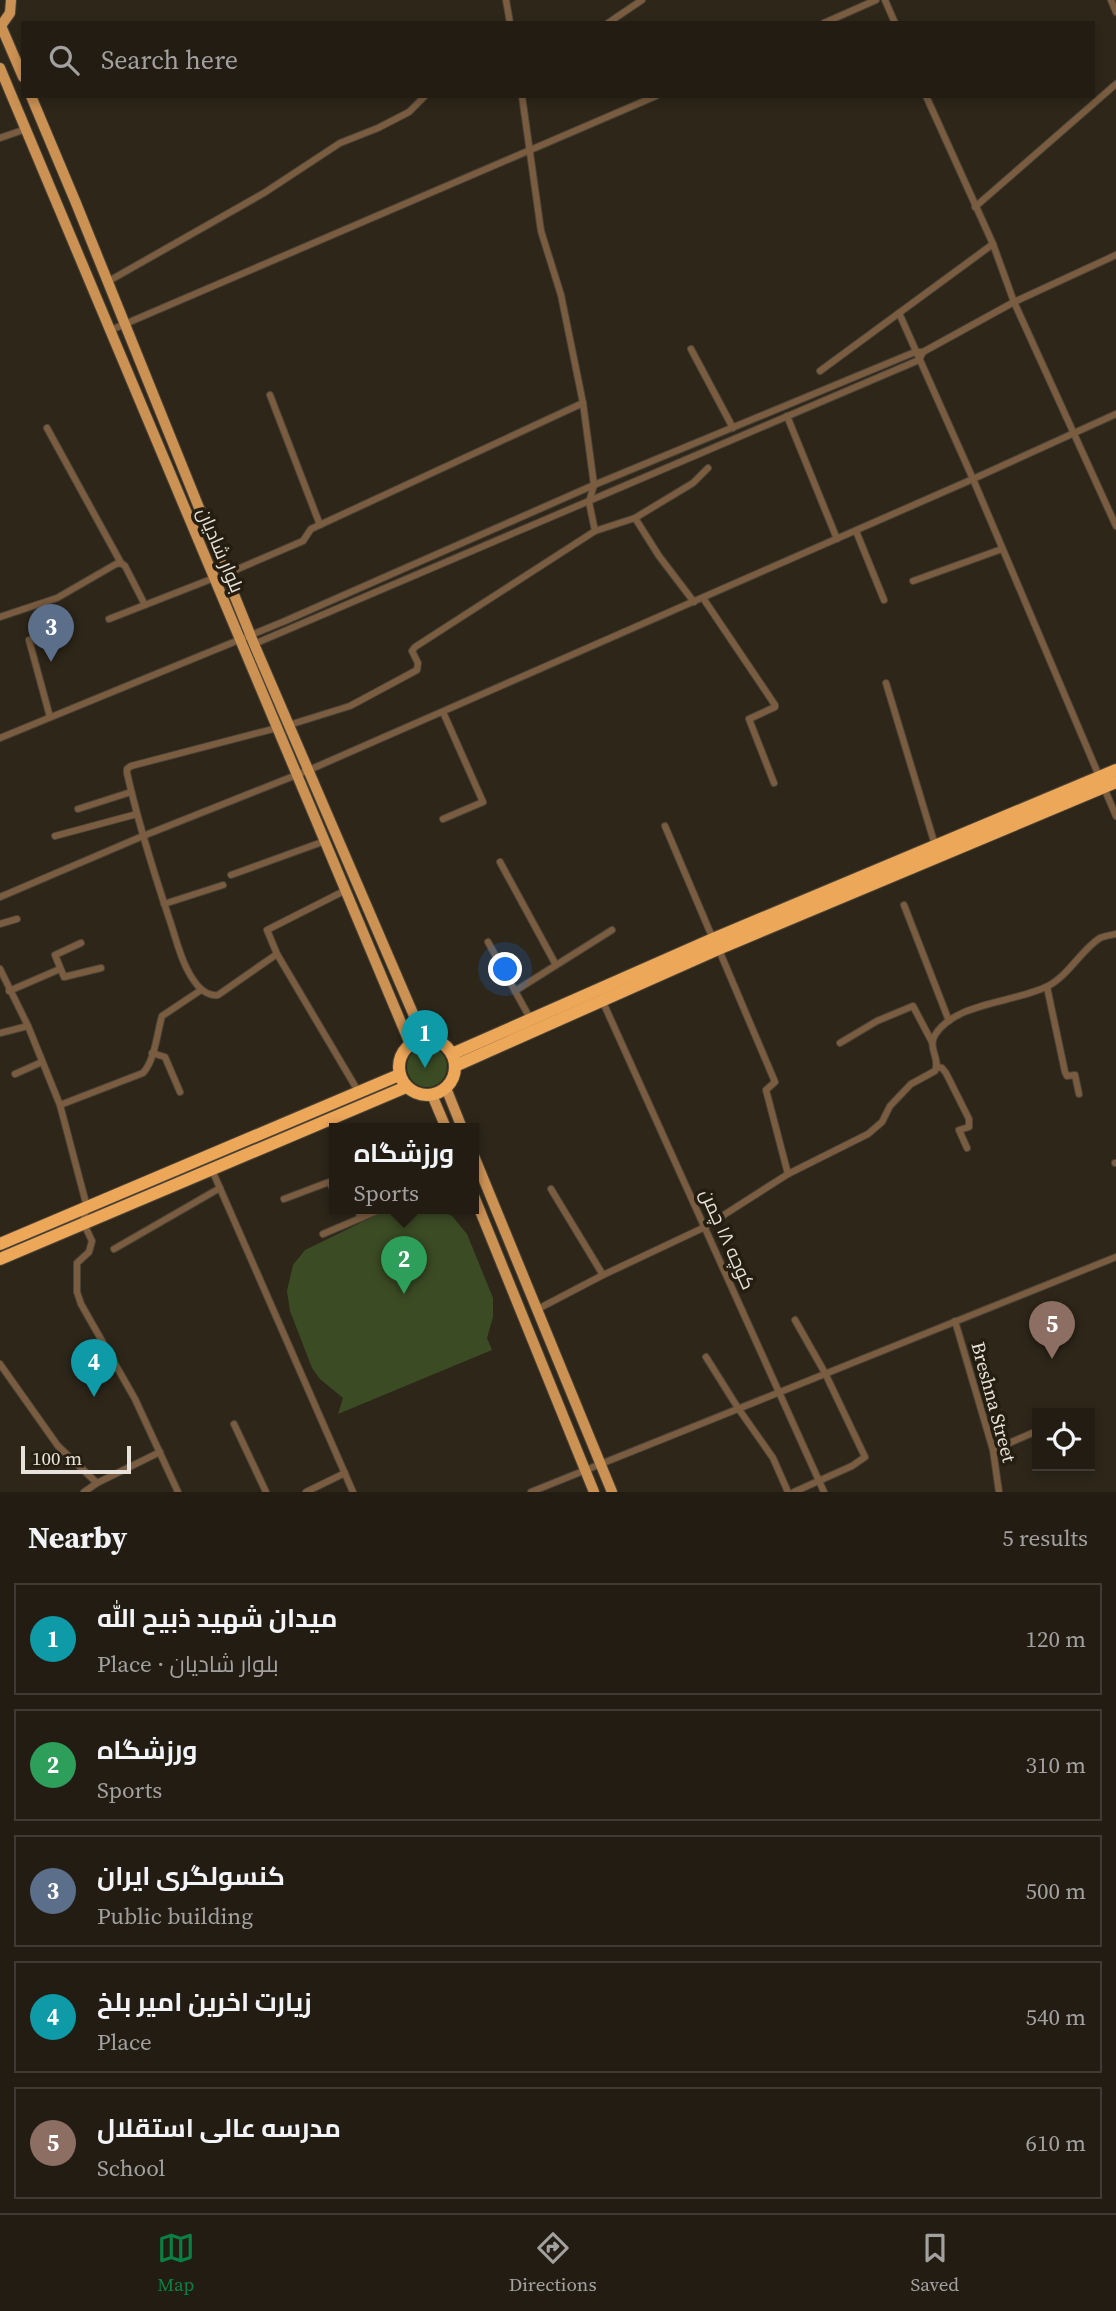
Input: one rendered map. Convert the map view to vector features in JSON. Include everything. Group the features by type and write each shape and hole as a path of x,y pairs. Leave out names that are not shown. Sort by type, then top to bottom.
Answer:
{"highway":[{"path":"454,1060 531,1020 1101,782 1116,770"},
{"path":"454,1060 602,1000 716,944 936,847 1101,782 1116,782"},
{"path":"424,1039 440,1042 454,1060 453,1078 446,1088 432,1095 423,1095 406,1087 399,1075 400,1058 410,1044 424,1039"},
{"path":"0,1244 399,1075"},
{"path":"0,1259 406,1087"}],"main road":[{"path":"10,0 10,13 0,26 21,73"},
{"name":"بلوار شادیان","path":"1,71 410,1044"},
{"name":"بلوار شادیان","path":"32,98 253,639 424,1039"},
{"path":"446,1088 461,1123"},
{"path":"432,1095 444,1123"},
{"path":"479,1168 612,1492"},
{"path":"479,1208 594,1492"}],"street":[{"path":"506,0 510,21"},
{"path":"611,21 642,0"},
{"path":"829,21 876,0"},
{"path":"885,0 894,21"},
{"path":"1111,0 1116,12"},
{"path":"975,207 1116,84"},
{"path":"107,282 264,193 340,143 379,128 409,112 423,98"},
{"path":"522,98 541,232 561,295 583,403 594,485 589,502 596,531"},
{"path":"111,330 652,98"},
{"path":"927,98 993,244 1014,302 1116,526"},
{"path":"0,138 26,129"},
{"path":"820,371 993,244"},
{"path":"253,639 594,485 919,352 1014,302 1116,255"},
{"path":"899,313 919,352 919,360 973,479 1116,816"},
{"path":"691,349 733,428"},
{"path":"0,738 240,639 253,639 589,502 919,360"},
{"path":"270,396 320,525"},
{"path":"226,574 303,541 309,530 583,403"},
{"path":"0,897 309,770 856,531 1116,414"},
{"path":"787,416 837,539"},
{"path":"47,428 145,605"},
{"path":"289,725 350,706 417,670 418,663 412,651 415,648 596,531 635,517 693,483 708,468"},
{"path":"635,517 659,556 694,602"},
{"path":"856,531 884,600"},
{"path":"913,581 1002,550"},
{"path":"0,617 57,598 121,563"},
{"path":"109,619 214,578"},
{"path":"703,598 775,705 775,708 748,719 774,783"},
{"path":"29,640 50,717"},
{"path":"886,683 936,847"},
{"path":"443,712 483,802 443,819"},
{"path":"277,729 127,769 143,836 164,904 187,969 201,990 218,995 277,954"},
{"path":"78,809 131,792"},
{"path":"55,836 137,814"},
{"path":"665,826 775,1082 766,1090 788,1174"},
{"path":"231,875 325,841"},
{"path":"500,862 556,965"},
{"path":"164,904 223,885"},
{"path":"346,890 267,930 277,954 358,1091"},
{"path":"904,905 949,1021"},
{"path":"0,924 17,919"},
{"path":"515,991 612,930"},
{"path":"932,1041 935,1034 949,1021 975,1006 1000,1003 1046,987 1056,981 1101,938 1116,934"},
{"path":"488,942 531,1020"},
{"path":"81,943 55,955 65,977 101,968"},
{"path":"0,969 28,1026 60,1105 87,1207 83,1222 92,1241 89,1252 77,1263 77,1292 135,1399 178,1492"},
{"path":"9,990 60,969"},
{"path":"1046,987 1065,1072 1067,1076 1075,1075 1079,1094"},
{"path":"60,1105 143,1073 152,1053 162,1016 201,990"},
{"name":"كوچه ١٨ چمن","path":"602,1000 824,1492"},
{"path":"536,1310 705,1227 788,1174 868,1134 882,1122 890,1106 911,1084 935,1071 937,1067 932,1041 913,1006 877,1021 840,1043"},
{"path":"0,1033 28,1026"},
{"path":"152,1053 165,1056 180,1092"},
{"path":"15,1074 42,1062"},
{"path":"937,1067 946,1073 968,1119 969,1127 958,1129 967,1148"},
{"path":"211,1169 353,1492"},
{"path":"284,1199 329,1182"},
{"path":"114,1249 220,1188"},
{"path":"551,1189 603,1275"},
{"path":"359,1214 361,1218"},
{"path":"323,1234 370,1214"},
{"path":"531,1492 1116,1257"},
{"path":"794,1492 865,1457 825,1373 795,1320"},
{"name":"Breshna Street","path":"955,1321 993,1450 999,1492"},
{"path":"706,1357 773,1458 788,1492"},
{"path":"0,1364 58,1446 97,1483"},
{"path":"234,1424 266,1492"},
{"path":"993,1450 1032,1433"},
{"path":"84,1492 160,1452"},
{"path":"306,1492 345,1473"}],"green space":[{"path":"427,1047 441,1053 447,1067 441,1081 427,1087 413,1081 407,1067 413,1053"},
{"path":"379,1214 452,1216 467,1234 493,1298 493,1317 487,1338 492,1350 338,1414 343,1398 320,1379 312,1368 290,1311 287,1291 293,1265 305,1250"}],"place":[{"name":"کنسولگری ایران","path":"51,662"},
{"name":"میدان شهید ذبیح الله","path":"425,1068"},
{"name":"ورزشگاه","path":"404,1294"},
{"name":"مدرسه عالی استقلال","path":"1052,1359"},
{"name":"زیارت اخرین امیر بلخ","path":"94,1397"}]}
